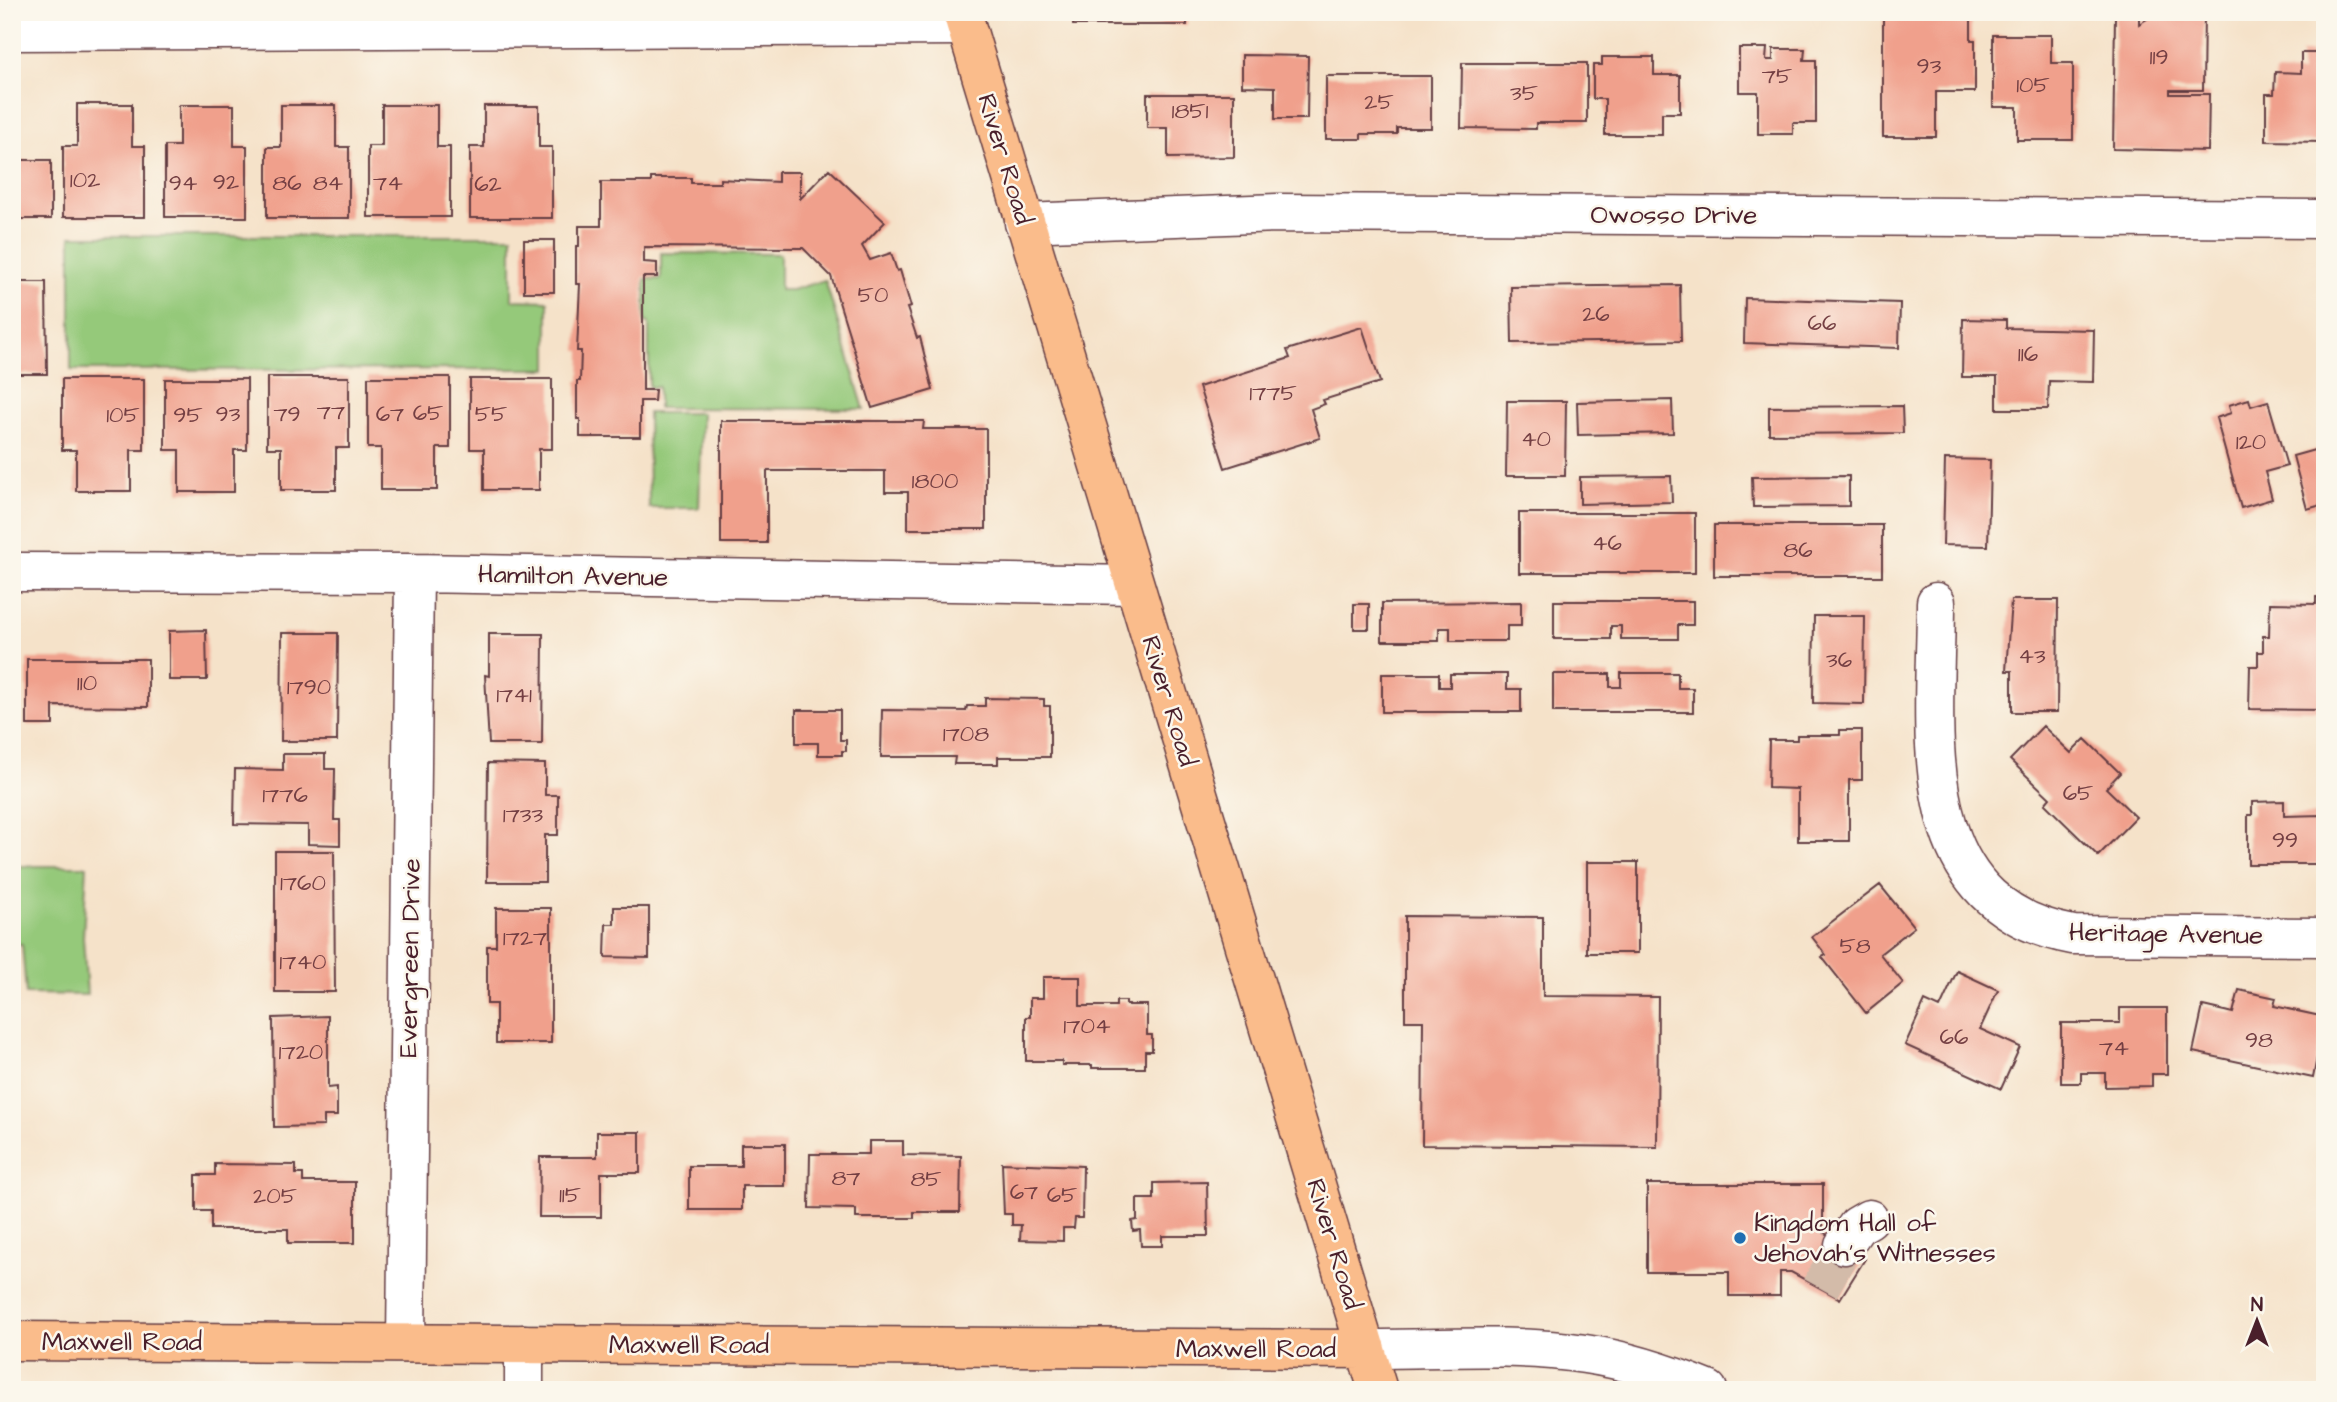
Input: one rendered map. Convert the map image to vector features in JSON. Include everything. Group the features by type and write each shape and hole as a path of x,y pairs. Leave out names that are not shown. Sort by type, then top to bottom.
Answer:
{"main road":[{"name":"River Road","path":"964,19 1378,1390"},
{"name":"Maxwell Road","path":"12,1341 1366,1349"}],"street":[{"path":"12,31 147,22 964,19"},
{"name":"Owosso Drive","path":"1024,223 1277,213 2325,219"},
{"name":"Hamilton Avenue","path":"12,572 414,573 1134,585"},
{"name":"Evergreen Drive","path":"406,1343 414,573"},
{"name":"Heritage Avenue","path":"1936,602 1938,793 1954,847 1971,875 2004,909 2046,930 2073,935 2325,937"},
{"path":"524,1344 524,1390"},
{"path":"1366,1349 1526,1348 1587,1354 1643,1367 1708,1390"}],"green space":[{"path":"71,236 512,236 512,300 548,301 548,369 71,370"},
{"path":"661,253 780,254 780,290 792,290 825,280 864,409 658,408 658,387 649,387 649,323 645,322 645,279 661,279"},
{"path":"648,413 702,413 699,508 649,508"},
{"path":"12,866 87,866 83,937 87,995 26,994 22,944 12,944"}],"building":[{"path":"1073,12 1187,12 1187,25 1073,25"},
{"path":"1254,12 1290,12 1291,18 1254,18"},
{"path":"1883,12 1971,12 1971,40 1975,40 1975,92 1936,92 1936,137 1883,137"},
{"path":"2158,12 2204,12 2203,90 2170,90 2170,94 2209,94 2208,151 2113,149 2115,16 2139,16 2139,24"},
{"path":"1993,35 2051,35 2051,63 2073,63 2073,140 2017,140 2017,107 1993,107"},
{"path":"1739,48 1767,48 1766,60 1773,60 1773,49 1805,49 1804,60 1816,60 1816,123 1793,123 1793,134 1758,134 1758,92 1739,92"},
{"path":"2301,53 2325,53 2325,142 2266,141 2266,94 2274,94 2275,72 2301,73"},
{"path":"1242,55 1308,56 1307,119 1275,119 1275,87 1242,86"},
{"path":"1602,57 1654,57 1654,75 1680,75 1680,113 1662,113 1662,135 1605,135 1605,99 1593,99 1593,65 1602,65"},
{"path":"1462,63 1587,63 1587,123 1536,123 1536,129 1461,128"},
{"path":"1326,76 1431,76 1431,128 1397,128 1397,134 1361,134 1361,139 1326,139"},
{"path":"1147,94 1234,94 1234,157 1168,158 1168,128 1147,128"},
{"path":"77,104 132,104 132,146 145,146 145,217 63,217 63,146 77,146"},
{"path":"179,105 234,105 234,146 247,146 247,217 165,217 165,146 179,146"},
{"path":"281,105 336,105 336,147 349,147 349,218 267,218 267,147 281,147"},
{"path":"382,105 437,105 437,147 450,147 450,217 368,217 368,146 382,146"},
{"path":"484,106 539,106 539,147 552,147 552,218 470,218 470,147 484,147"},
{"path":"12,160 51,160 51,219 12,219"},
{"path":"829,169 885,222 862,246 870,260 891,253 897,271 900,270 911,307 907,308 917,338 920,337 933,390 872,408 831,276 803,248 644,247 644,262 657,263 657,277 643,277 643,390 655,390 654,401 640,401 640,437 580,437 577,381 580,381 581,351 577,351 580,284 576,284 576,246 579,246 579,226 601,226 601,182 651,182 651,178 691,178 691,183 720,183 720,179 778,182 778,172 800,172 800,199"},
{"path":"524,240 554,240 554,292 524,292"},
{"path":"12,282 46,282 47,374 12,374"},
{"path":"1680,285 1681,341 1512,343 1511,287"},
{"path":"1745,298 1900,303 1899,348 1744,343"},
{"path":"1963,319 2006,320 2006,328 2094,330 2093,382 2049,381 2048,409 1997,409 1997,377 1962,377"},
{"path":"1362,327 1380,382 1323,400 1325,404 1311,409 1320,438 1225,468 1199,387 1290,358 1287,350"},
{"path":"267,377 349,377 349,448 336,448 336,490 281,490 281,448 267,448"},
{"path":"368,377 450,377 450,448 437,448 437,490 381,490 381,448 368,448"},
{"path":"62,379 144,379 144,450 131,450 131,491 76,491 76,450 62,450"},
{"path":"165,379 247,379 247,450 234,450 234,492 179,492 179,450 165,450"},
{"path":"470,379 552,379 552,449 539,449 539,490 484,490 484,449 470,449"},
{"path":"2249,399 2251,406 2268,401 2287,466 2265,472 2272,499 2241,508 2216,418 2231,413 2229,405"},
{"path":"1672,400 1673,433 1578,435 1577,402"},
{"path":"1507,401 1566,401 1565,476 1506,476"},
{"path":"1902,406 1903,433 1769,434 1769,407"},
{"path":"721,421 924,421 923,429 986,429 986,529 908,529 908,492 885,492 885,471 767,471 767,543 721,543"},
{"path":"2325,447 2325,504 2307,509 2293,456"},
{"path":"1945,459 1990,460 1988,546 1943,545"},
{"path":"1671,476 1672,502 1580,504 1580,477"},
{"path":"1849,476 1849,506 1753,507 1752,477"},
{"path":"1519,513 1695,513 1695,573 1519,573"},
{"path":"1714,525 1882,525 1882,576 1714,576"},
{"path":"2316,597 2325,598 2322,660 2325,660 2325,710 2249,709 2250,666 2258,666 2258,652 2263,652 2263,636 2269,636 2270,603 2316,604"},
{"path":"2011,600 2058,600 2057,712 2012,712 2012,671 2006,671"},
{"path":"1554,601 1693,601 1693,625 1678,625 1678,639 1621,639 1621,626 1611,626 1611,639 1554,639"},
{"path":"1521,602 1521,626 1507,626 1507,641 1450,641 1450,628 1439,628 1439,641 1382,641 1382,603"},
{"path":"1354,604 1369,604 1369,629 1354,629"},
{"path":"1814,616 1865,616 1864,704 1813,703"},
{"path":"206,630 207,680 169,680 169,631"},
{"path":"282,633 338,633 337,741 281,741"},
{"path":"489,634 543,634 542,744 489,744 485,675 489,676"},
{"path":"27,659 148,659 148,707 53,706 53,725 27,725"},
{"path":"1621,673 1678,673 1678,688 1693,688 1693,712 1553,712 1553,674 1610,674 1610,687 1621,687"},
{"path":"1382,674 1439,674 1439,687 1450,687 1450,674 1507,674 1507,689 1521,689 1521,712 1382,712"},
{"path":"985,698 1044,699 1044,706 1050,706 1050,757 998,757 998,764 954,764 955,757 881,757 882,710 966,711 967,706 985,706"},
{"path":"796,710 840,710 840,740 846,740 846,751 842,751 842,755 818,755 818,743 796,743"},
{"path":"2043,726 2071,753 2085,739 2120,773 2106,788 2136,817 2098,856 2045,804 2050,798 2010,760"},
{"path":"1840,730 1862,730 1862,780 1849,780 1849,841 1798,841 1798,789 1768,788 1769,740 1797,740 1797,735 1840,735"},
{"path":"283,754 325,754 325,769 335,769 334,820 340,820 340,845 308,844 308,825 234,824 235,769 283,770"},
{"path":"488,763 545,764 545,795 558,795 558,835 545,835 545,882 487,882"},
{"path":"2284,801 2284,816 2322,815 2323,864 2248,864 2248,815 2252,815 2252,802"},
{"path":"275,851 334,851 335,992 275,992"},
{"path":"1587,862 1638,862 1638,953 1587,953"},
{"path":"1880,885 1914,927 1880,954 1903,983 1866,1013 1822,957 1826,955 1812,937"},
{"path":"614,907 649,907 649,958 605,957 606,924 614,924"},
{"path":"496,908 551,908 551,1043 496,1043 496,1004 487,1004 487,946 496,946"},
{"path":"1405,916 1543,917 1543,996 1658,997 1657,1147 1422,1145 1423,1021 1405,1021"},
{"path":"1957,971 1998,990 1980,1029 2020,1047 2001,1089 1905,1045 1925,1001 1940,1008"},
{"path":"1043,977 1080,977 1080,1006 1116,1006 1116,1001 1126,1001 1126,1005 1147,1005 1147,1035 1152,1035 1152,1051 1145,1051 1145,1068 1092,1068 1092,1065 1062,1065 1062,1061 1026,1061 1026,1017 1030,1017 1030,998 1043,998"},
{"path":"2239,990 2276,998 2274,1006 2325,1017 2313,1078 2193,1052 2203,1006 2233,1013"},
{"path":"2120,1008 2167,1008 2167,1074 2152,1074 2152,1086 2105,1087 2105,1073 2081,1073 2081,1083 2061,1083 2061,1023 2120,1023"},
{"path":"328,1016 328,1088 337,1087 337,1116 324,1116 324,1126 274,1127 273,1018"},
{"path":"597,1132 640,1132 640,1173 601,1173 601,1217 539,1217 540,1157 597,1157"},
{"path":"869,1141 903,1141 903,1155 961,1156 960,1212 914,1212 914,1218 856,1218 856,1209 809,1208 810,1154 869,1154"},
{"path":"741,1144 785,1144 785,1186 742,1186 742,1210 689,1210 689,1166 741,1166"},
{"path":"1002,1163 1083,1166 1082,1218 1075,1218 1074,1228 1063,1228 1063,1241 1020,1240 1021,1225 1012,1225 1012,1214 1004,1214"},
{"path":"215,1164 296,1165 296,1174 303,1174 303,1182 355,1182 355,1243 288,1243 288,1229 211,1229 211,1211 196,1211 196,1175 215,1175"},
{"path":"1207,1182 1208,1236 1162,1236 1162,1246 1141,1246 1140,1230 1133,1231 1132,1221 1137,1220 1137,1199 1154,1199 1154,1183"},
{"name":"Kingdom Hall of Jehovah's Witnesses","path":"1647,1184 1823,1184 1823,1232 1865,1259 1840,1299 1791,1272 1780,1272 1780,1296 1729,1296 1729,1272 1647,1272"}],"tunnel":[{"path":"1820,1288 1844,1245"}],"place":[{"name":"Kingdom Hall of Jehovah's Witnesses","path":"1740,1238"}]}
